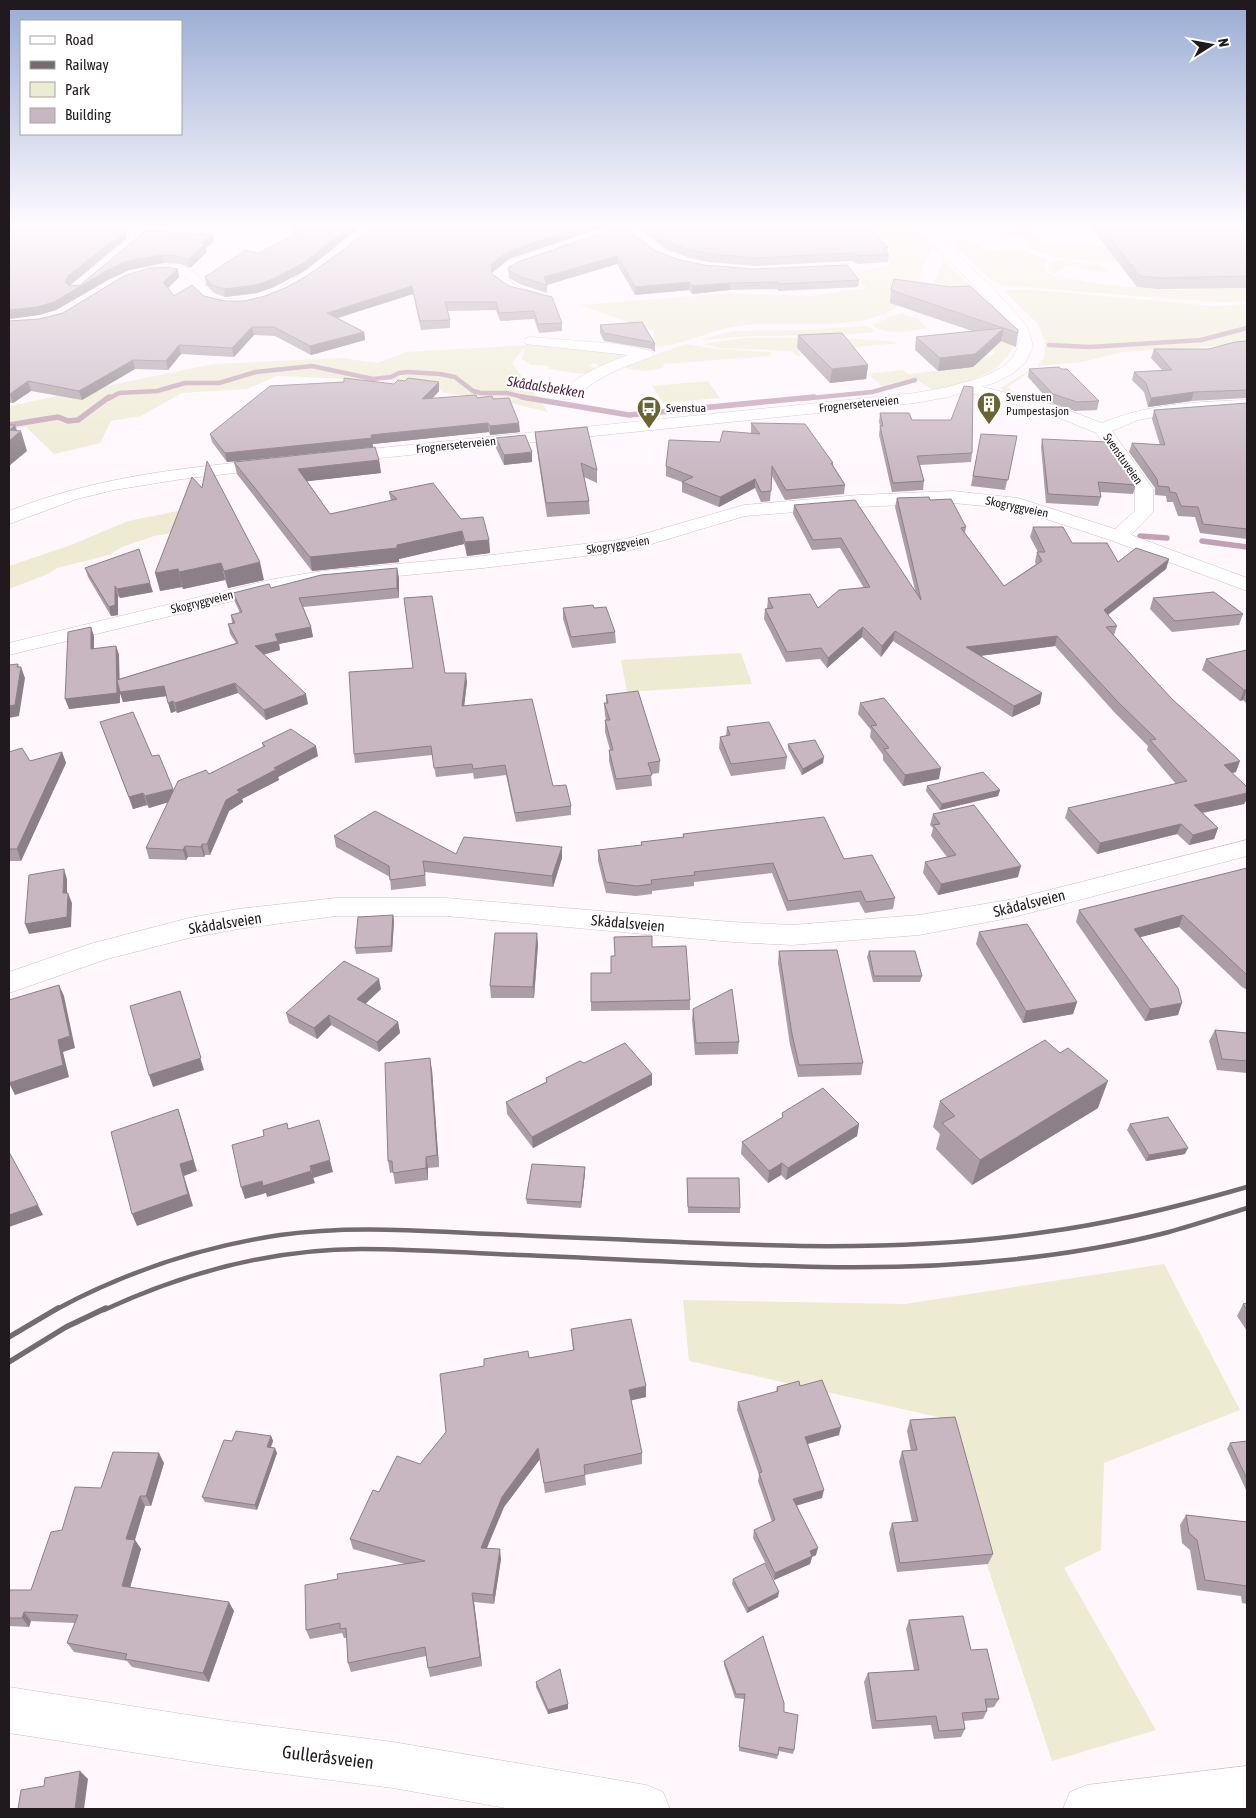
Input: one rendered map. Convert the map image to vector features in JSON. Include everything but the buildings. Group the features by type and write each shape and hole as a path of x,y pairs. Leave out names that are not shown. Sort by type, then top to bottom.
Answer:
{"street":[{"name":"Frognerseterveien","path":"322,458 895,400 968,388 1010,369 1024,351 1026,336 1007,310"},
{"path":"531,341 618,349 646,354 593,376 583,382 568,396"},
{"name":"Svenstuveien","path":"968,388 1051,409 1102,429 1144,489 1144,512 1132,526 1116,536"},
{"name":"Svenstuveien","path":"1102,429 1134,416 1166,410 1247,405"},
{"path":"9,518 64,497 128,482 181,473 293,462"},
{"name":"Skogryggveien","path":"9,649 274,585 322,577 484,562 628,545 744,511 944,497 986,499 1042,510 1247,585"},
{"name":"Skådalsveien","path":"9,983 100,951 189,928 238,919 336,907 446,907 732,932 792,935 919,926 1014,908 1247,848"},
{"name":"Gulleråsveien","path":"9,1710 221,1743 393,1765 646,1809"},
{"path":"1087,1809 1247,1790"}],"green space":[{"path":"594,310 891,310 879,316 832,324 759,324 738,326 673,344 653,347 653,331"},
{"path":"1023,310 1247,310 1247,344 1123,352 1081,362 1037,366 1044,358 1045,342 1038,324"},
{"path":"900,313 917,318 927,328 891,332 871,325"},
{"path":"870,327 875,332 841,335 753,336 700,340 733,331 805,330"},
{"path":"989,337 1014,344 1009,355 991,371 956,385 933,390 913,378 882,386 868,374 903,370 908,374 961,368 984,357 988,358 995,352 991,350 996,346"},
{"path":"744,338 838,338 898,343 849,348 797,348 801,356 797,356 792,351 720,348 703,344"},
{"path":"529,343 626,354 604,367 593,363 590,366 600,369 586,374 548,369 549,366 531,365 522,359 525,347 512,363 548,412 499,400 444,393 431,380 370,380 277,376 247,389 182,393 141,416 111,421 100,443 54,454 26,427 9,429 9,406 213,364 342,358 377,363 406,352 526,345"},
{"path":"686,344 716,349 772,352 770,356 663,364 664,367 655,370 639,371 625,367 626,365"},
{"path":"1037,366 1008,387 1012,391 1026,397 1067,403 1070,407 1065,409 1011,396 1000,388"},
{"path":"708,381 720,398 663,403 652,386"},
{"path":"183,510 179,532 154,536 122,547 109,555 57,568 48,574 9,589 9,566 71,545 128,521"},
{"path":"741,653 752,684 627,692 621,660"},
{"path":"1164,1264 1240,1410 1104,1463 1101,1550 1064,1568 1156,1730 1052,1761 938,1417 689,1361 683,1300 905,1304"}],"waterway":[{"name":"Skådalsbekken","path":"1049,345 1090,347 1201,340 1247,328"},
{"name":"Skådalsbekken","path":"108,399 119,393 157,391 185,383 219,383 256,372 312,366 373,379 391,377 399,373 408,372 440,374 455,377 473,391 481,393 507,393 525,398"},
{"name":"Skådalsbekken","path":"801,399 872,392 915,380"},
{"name":"Skådalsbekken","path":"9,425 58,417 68,421 78,420 109,397"},
{"name":"Skådalsbekken","path":"525,398 629,415 814,397"},
{"name":"Skådalsbekken","path":"525,398 531,399"},
{"path":"1140,536 1167,538"},
{"path":"1202,541 1247,547"}],"railway":[{"path":"55,1310 109,1284 164,1263 221,1246 306,1232 359,1229 413,1230 802,1246 924,1244 1015,1236 1096,1224 1172,1207 1247,1187"},
{"path":"104,1310 197,1274 295,1253 362,1249 402,1250 822,1267 953,1264 1041,1256 1127,1242 1179,1229 1247,1208"},
{"path":"9,1337 58,1308"},
{"path":"9,1362 66,1327 106,1308"}],"place":[{"name":"Svenstuen Pumpestasjon","path":"989,425"},
{"name":"Svenstua","path":"649,429"}]}
